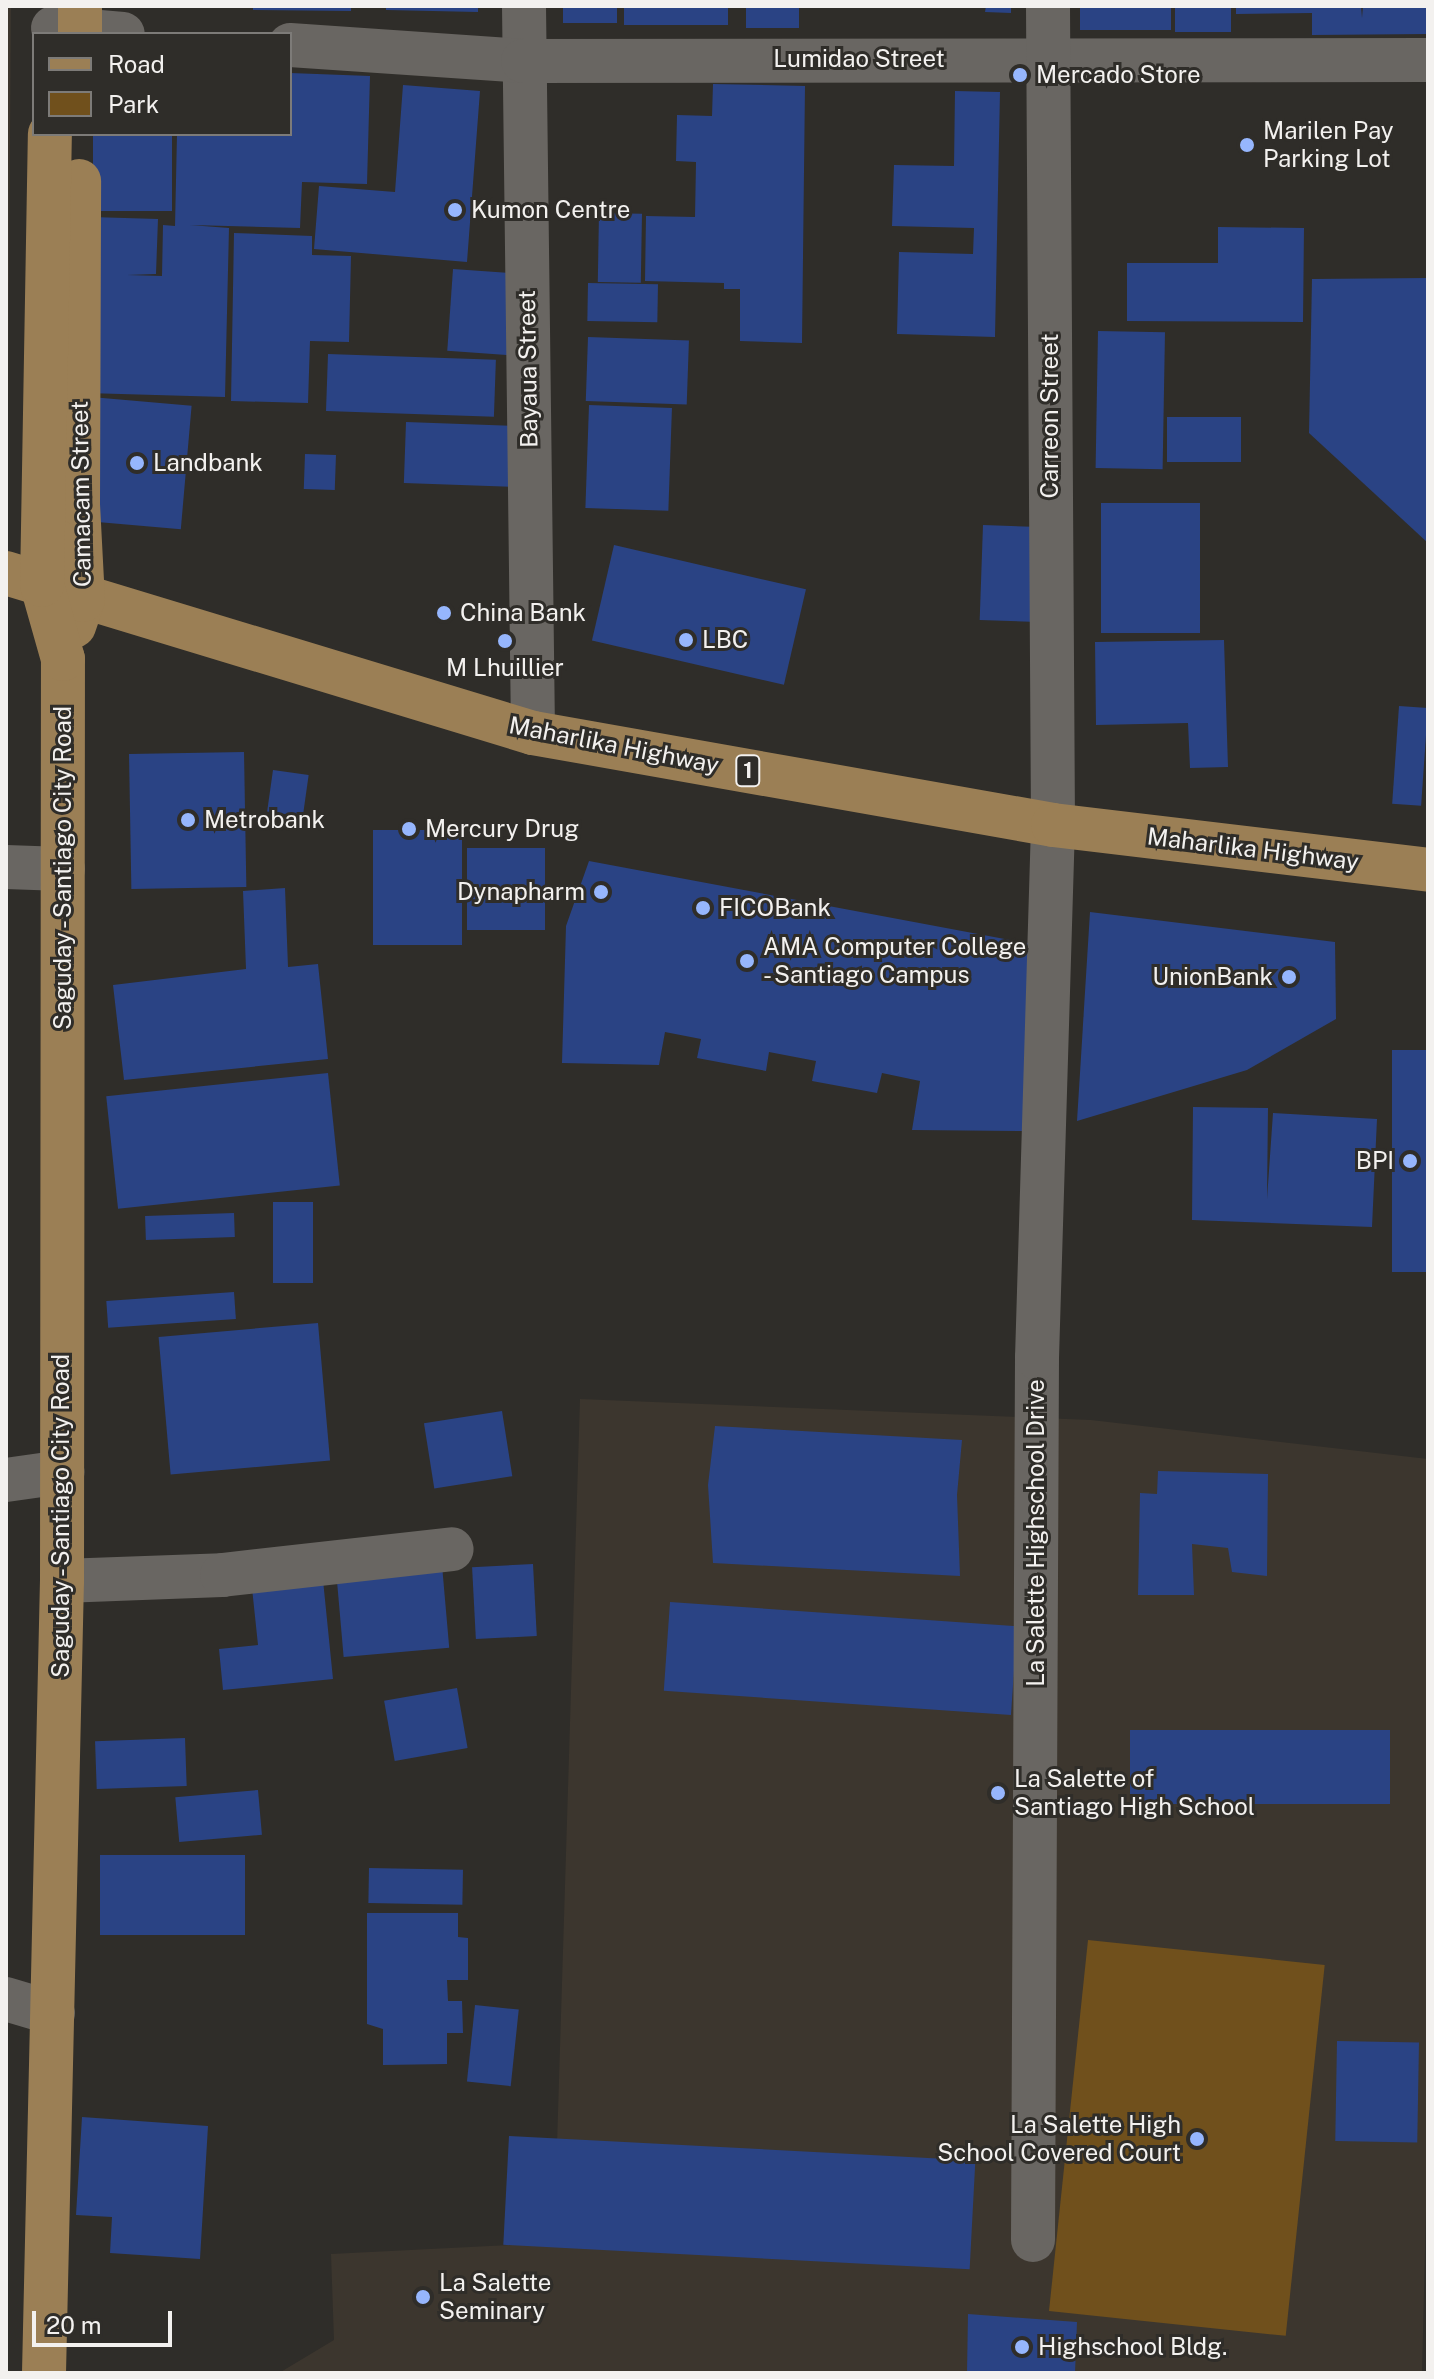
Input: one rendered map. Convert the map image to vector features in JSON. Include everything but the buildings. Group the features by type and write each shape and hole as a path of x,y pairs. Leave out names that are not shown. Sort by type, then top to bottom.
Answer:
{"main road":[{"name":"Camacam Street","path":"50,136 24,579 63,659"},
{"name":"Camacam Street","path":"63,659 83,600 78,503 79,136"},
{"name":"Maharlika Highway","path":"24,579 83,600 533,733 1053,825 1428,870"},
{"name":"Saguday - Santiago City Road","path":"44,2373 62,1581 63,659"}],"street":[{"name":"Bayaua Street","path":"524,6 533,733"},
{"name":"Carreon Street","path":"1048,6 1053,825"},
{"path":"66,23 113,32"},
{"name":"Lumidao Street","path":"292,45 523,61 1047,58 1428,60"},
{"name":"La Salette Highschool Drive","path":"1033,2240 1037,1358 1053,825"},
{"path":"6,867 63,869"},
{"path":"6,1480 62,1472"},
{"path":"62,1581 222,1575 452,1549"},
{"path":"6,1999 53,2013"}],"shaded area":[{"path":"6,6 11,6 7,552 6,552"},
{"name":"La Salette of Santiago High School","path":"580,1399 1091,1420 1428,1459 1428,2127 1422,2373 279,2373 334,2340 331,2254 511,2245 509,2136 557,2145"}],"green space":[{"name":"La Salette High School Covered Court","path":"1088,1940 1325,1965 1286,2336 1049,2311"}],"place":[{"name":"Mercado Store","path":"1020,75"},
{"name":"Marilen Pay Parking Lot","path":"1247,145"},
{"name":"Kumon Centre","path":"455,210"},
{"name":"Landbank","path":"137,463"},
{"name":"China Bank","path":"444,613"},
{"name":"LBC","path":"686,640"},
{"name":"M Lhuillier","path":"505,641"},
{"name":"Metrobank","path":"188,820"},
{"name":"Mercury Drug","path":"409,829"},
{"name":"Dynapharm","path":"601,892"},
{"name":"FICOBank","path":"703,908"},
{"name":"AMA Computer College - Santiago Campus","path":"747,961"},
{"name":"UnionBank","path":"1289,977"},
{"name":"BPI","path":"1410,1161"},
{"name":"La Salette of Santiago High School","path":"998,1793"},
{"name":"La Salette High School Covered Court","path":"1197,2139"},
{"name":"La Salette Seminary","path":"423,2297"},
{"name":"Highschool Bldg.","path":"1022,2347"}]}
